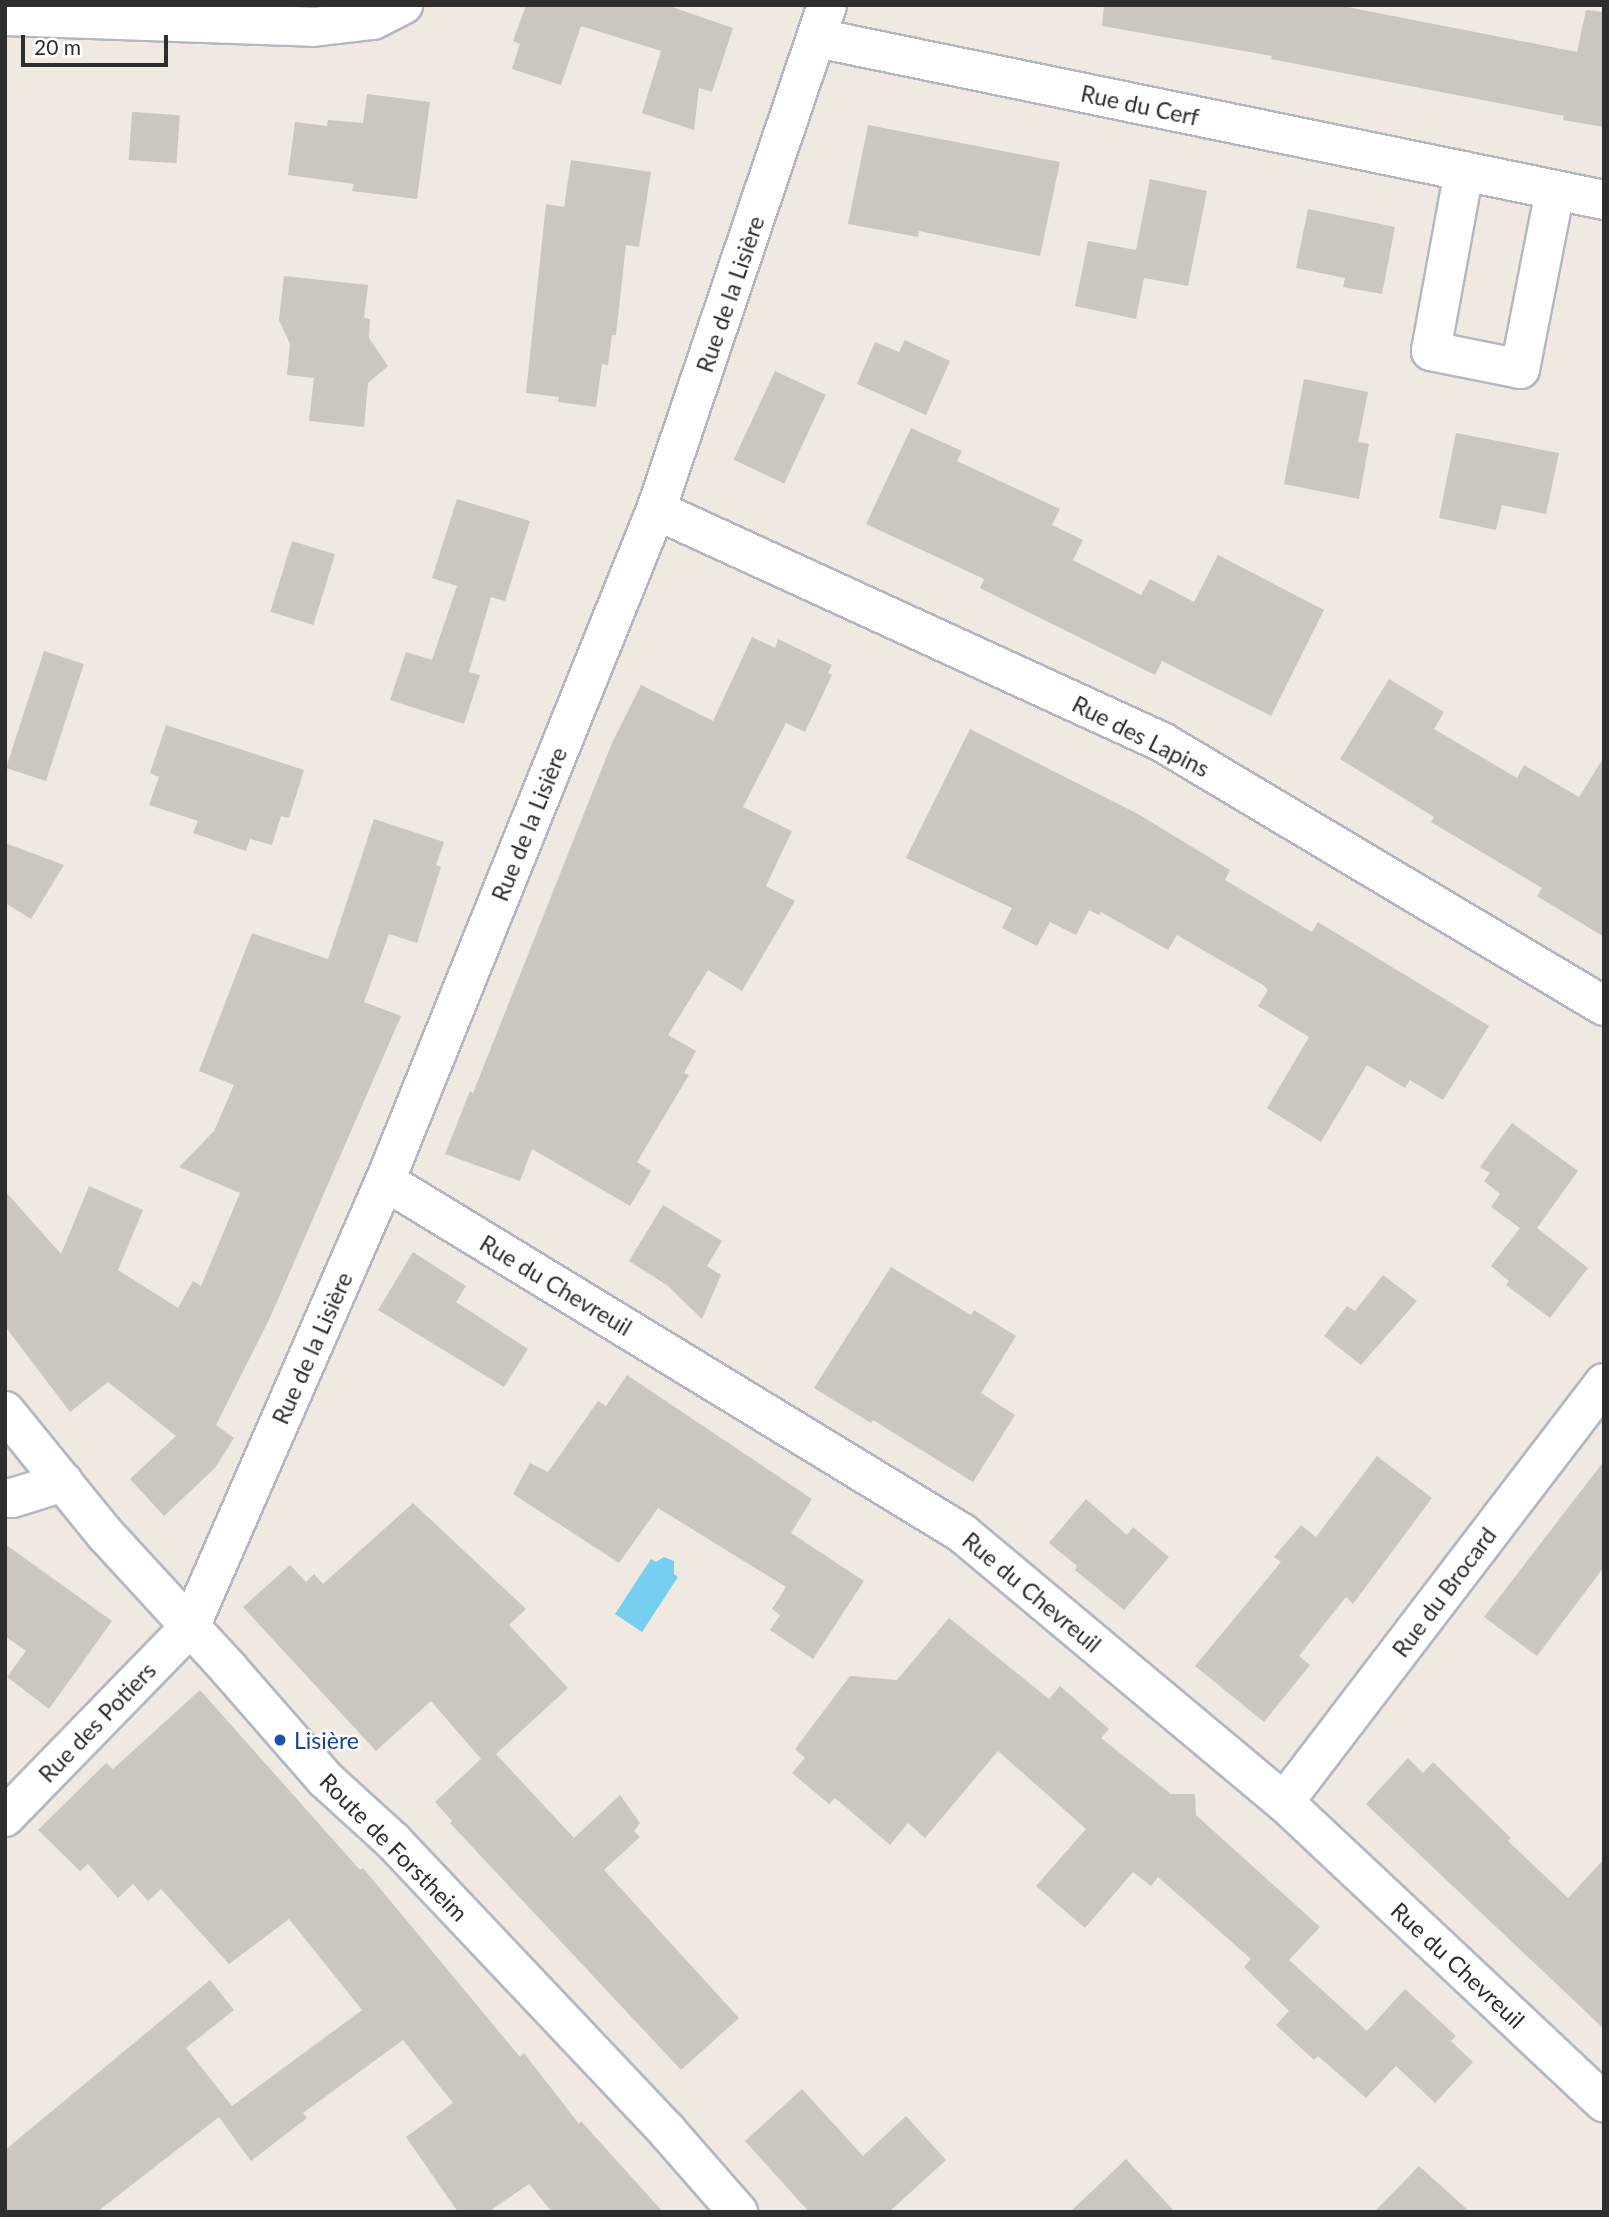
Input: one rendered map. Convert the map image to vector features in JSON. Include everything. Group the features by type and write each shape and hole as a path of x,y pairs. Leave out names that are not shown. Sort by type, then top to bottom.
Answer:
{"street":[{"path":"5,16 313,27 373,20 403,5"},
{"name":"Rue du Cerf","path":"822,22 1464,171 1604,200"},
{"name":"Rue de la Lisière","path":"190,1627 385,1181 656,510 822,22"},
{"path":"1464,171 1431,351 1520,369 1555,190"},
{"name":"Rue des Lapins","path":"656,510 1162,742 1604,1006"},
{"name":"Rue du Chevreuil","path":"385,1181 962,1533 1284,1802 1604,2102"},
{"name":"Rue du Brocard","path":"1284,1802 1604,1383"},
{"name":"Route de Forstheim","path":"5,1410 105,1534 326,1780 393,1841 667,2131 738,2212"},
{"path":"5,1497 12,1499 64,1482"},
{"name":"Rue des Potiers","path":"5,1817 190,1627"}],"water":[{"path":"664,1557 674,1561 674,1574 678,1577 642,1632 615,1614 651,1559 656,1562"}],"building":[{"path":"526,5 666,5 733,28 712,92 699,88 694,130 642,113 661,51 581,26 561,85 512,69 520,44 513,41"},
{"path":"1104,5 1337,5 1577,52 1586,10 1604,12 1604,127 1563,120 1564,116 1271,59 1272,56 1102,26"},
{"path":"367,94 430,102 417,199 352,191 354,184 288,175 295,122 327,126 328,120 363,123"},
{"path":"132,112 180,115 177,163 129,160"},
{"path":"868,125 1060,162 1040,256 919,231 918,237 848,224"},
{"path":"571,160 651,172 639,247 626,245 616,335 612,335 608,365 602,364 596,407 558,402 559,397 526,393 546,204 564,207"},
{"path":"1150,179 1207,191 1188,286 1144,278 1136,319 1075,306 1088,241 1136,250"},
{"path":"1308,209 1395,227 1382,294 1343,287 1345,278 1296,268"},
{"path":"284,276 368,285 364,318 370,319 369,338 388,366 368,383 364,427 309,421 314,378 287,375 290,344 279,320"},
{"path":"905,340 950,361 926,415 857,384 875,342 899,352"},
{"path":"775,371 826,395 784,483 734,460"},
{"path":"1304,379 1368,392 1358,442 1369,444 1359,499 1284,484"},
{"path":"911,428 962,451 957,461 1060,509 1052,525 1083,540 1073,560 1141,595 1150,579 1194,602 1218,555 1324,610 1271,716 1162,661 1155,675 980,588 984,579 866,524"},
{"path":"1456,433 1559,453 1546,514 1502,505 1496,530 1439,518"},
{"path":"457,499 530,521 505,601 491,597 469,672 480,675 464,724 390,700 406,652 432,660 457,586 432,578"},
{"path":"292,541 335,554 313,625 270,612"},
{"path":"752,637 775,648 778,639 832,665 828,673 832,675 805,732 786,723 743,807 792,831 766,886 795,901 742,991 708,970 668,1035 696,1051 684,1073 689,1075 637,1162 651,1171 630,1206 532,1149 520,1181 445,1154 470,1091 473,1093 612,743 641,685 713,721"},
{"path":"44,651 84,664 46,781 6,768"},
{"path":"1389,679 1444,712 1434,729 1517,778 1524,765 1579,797 1604,757 1604,937 1537,896 1542,888 1431,822 1434,817 1340,759"},
{"path":"166,725 304,770 289,818 281,816 272,845 250,839 246,851 193,833 198,821 149,805 159,777 150,773"},
{"path":"970,729 1138,814 1230,870 1225,880 1312,932 1318,922 1489,1026 1443,1100 1410,1080 1405,1088 1367,1065 1321,1142 1267,1108 1309,1037 1258,1006 1268,990 1263,985 1177,935 1168,950 1101,912 1099,915 1089,910 1076,935 1050,922 1037,946 1002,928 1012,908 906,858"},
{"path":"374,819 444,842 436,865 441,867 417,943 389,934 364,1002 401,1016 269,1320 216,1425 234,1438 215,1468 164,1516 130,1479 176,1436 108,1382 70,1412 5,1326 5,1191 61,1254 89,1186 143,1210 118,1270 178,1308 193,1281 201,1286 240,1193 179,1167 214,1131 234,1085 199,1071 252,933 328,959"},
{"path":"5,843 64,865 31,919 5,903"},
{"path":"1512,1123 1578,1171 1537,1228 1588,1268 1550,1318 1506,1285 1509,1281 1491,1266 1520,1228 1491,1207 1500,1194 1484,1181 1490,1173 1480,1167"},
{"path":"663,1205 722,1241 707,1266 721,1275 702,1319 668,1286 629,1261"},
{"path":"413,1252 466,1286 456,1302 528,1349 504,1387 378,1310"},
{"path":"891,1267 971,1315 974,1310 1016,1336 981,1393 1015,1415 973,1482 873,1420 871,1423 814,1388"},
{"path":"1383,1275 1417,1301 1361,1365 1324,1336 1347,1306 1355,1311"},
{"path":"627,1375 812,1499 791,1533 864,1581 813,1659 770,1630 780,1615 772,1609 786,1587 658,1508 619,1563 513,1494 530,1463 548,1472 598,1401 606,1406"},
{"path":"1377,1456 1432,1498 1353,1604 1346,1597 1299,1656 1310,1665 1264,1722 1195,1666 1281,1562 1274,1557 1301,1525 1316,1537"},
{"path":"1604,1461 1604,1567 1537,1656 1484,1617"},
{"path":"1086,1499 1127,1535 1133,1527 1169,1557 1124,1610 1075,1570 1077,1566 1049,1543"},
{"path":"413,1503 526,1609 509,1625 568,1688 496,1754 574,1838 620,1795 640,1823 634,1831 640,1837 604,1870 739,2018 681,2070 450,1823 452,1821 435,1802 481,1759 431,1701 376,1751 243,1607 290,1565 306,1582 314,1574 323,1584"},
{"path":"5,1544 112,1621 49,1709 7,1677 26,1651 5,1636"},
{"path":"949,1618 1049,1699 1060,1686 1109,1729 1101,1738 1171,1794 1195,1794 1196,1815 1320,1927 1289,1960 1367,2031 1405,1989 1456,2036 1451,2041 1473,2062 1435,2103 1396,2066 1366,2098 1318,2056 1314,2060 1276,2025 1289,2011 1244,1967 1251,1959 1158,1877 1151,1886 1133,1872 1085,1928 1036,1886 1086,1829 998,1751 925,1838 908,1823 890,1845 835,1798 829,1804 792,1773 805,1758 795,1749 850,1676 897,1680"},
{"path":"200,1690 360,1870 363,1868 520,2057 524,2053 579,2124 581,2121 663,2212 552,2212 529,2184 488,2212 458,2212 406,2137 453,2103 403,2040 303,2113 307,2118 251,2161 219,2117 97,2212 5,2212 5,2150 210,1980 234,2010 186,2048 232,2106 362,2010 289,1919 229,1964 161,1889 148,1901 133,1884 118,1898 88,1864 80,1871 38,1830 106,1763 113,1769"},
{"path":"1408,1758 1423,1773 1433,1762 1511,1838 1508,1841 1568,1898 1604,1859 1604,2029 1366,1804"},
{"path":"802,2089 863,2156 906,2116 946,2160 889,2212 809,2212 745,2141"},
{"path":"1126,2159 1175,2212 1070,2212"},
{"path":"1419,2166 1470,2212 1374,2212"}],"place":[{"name":"Lisière","path":"280,1740"}]}
